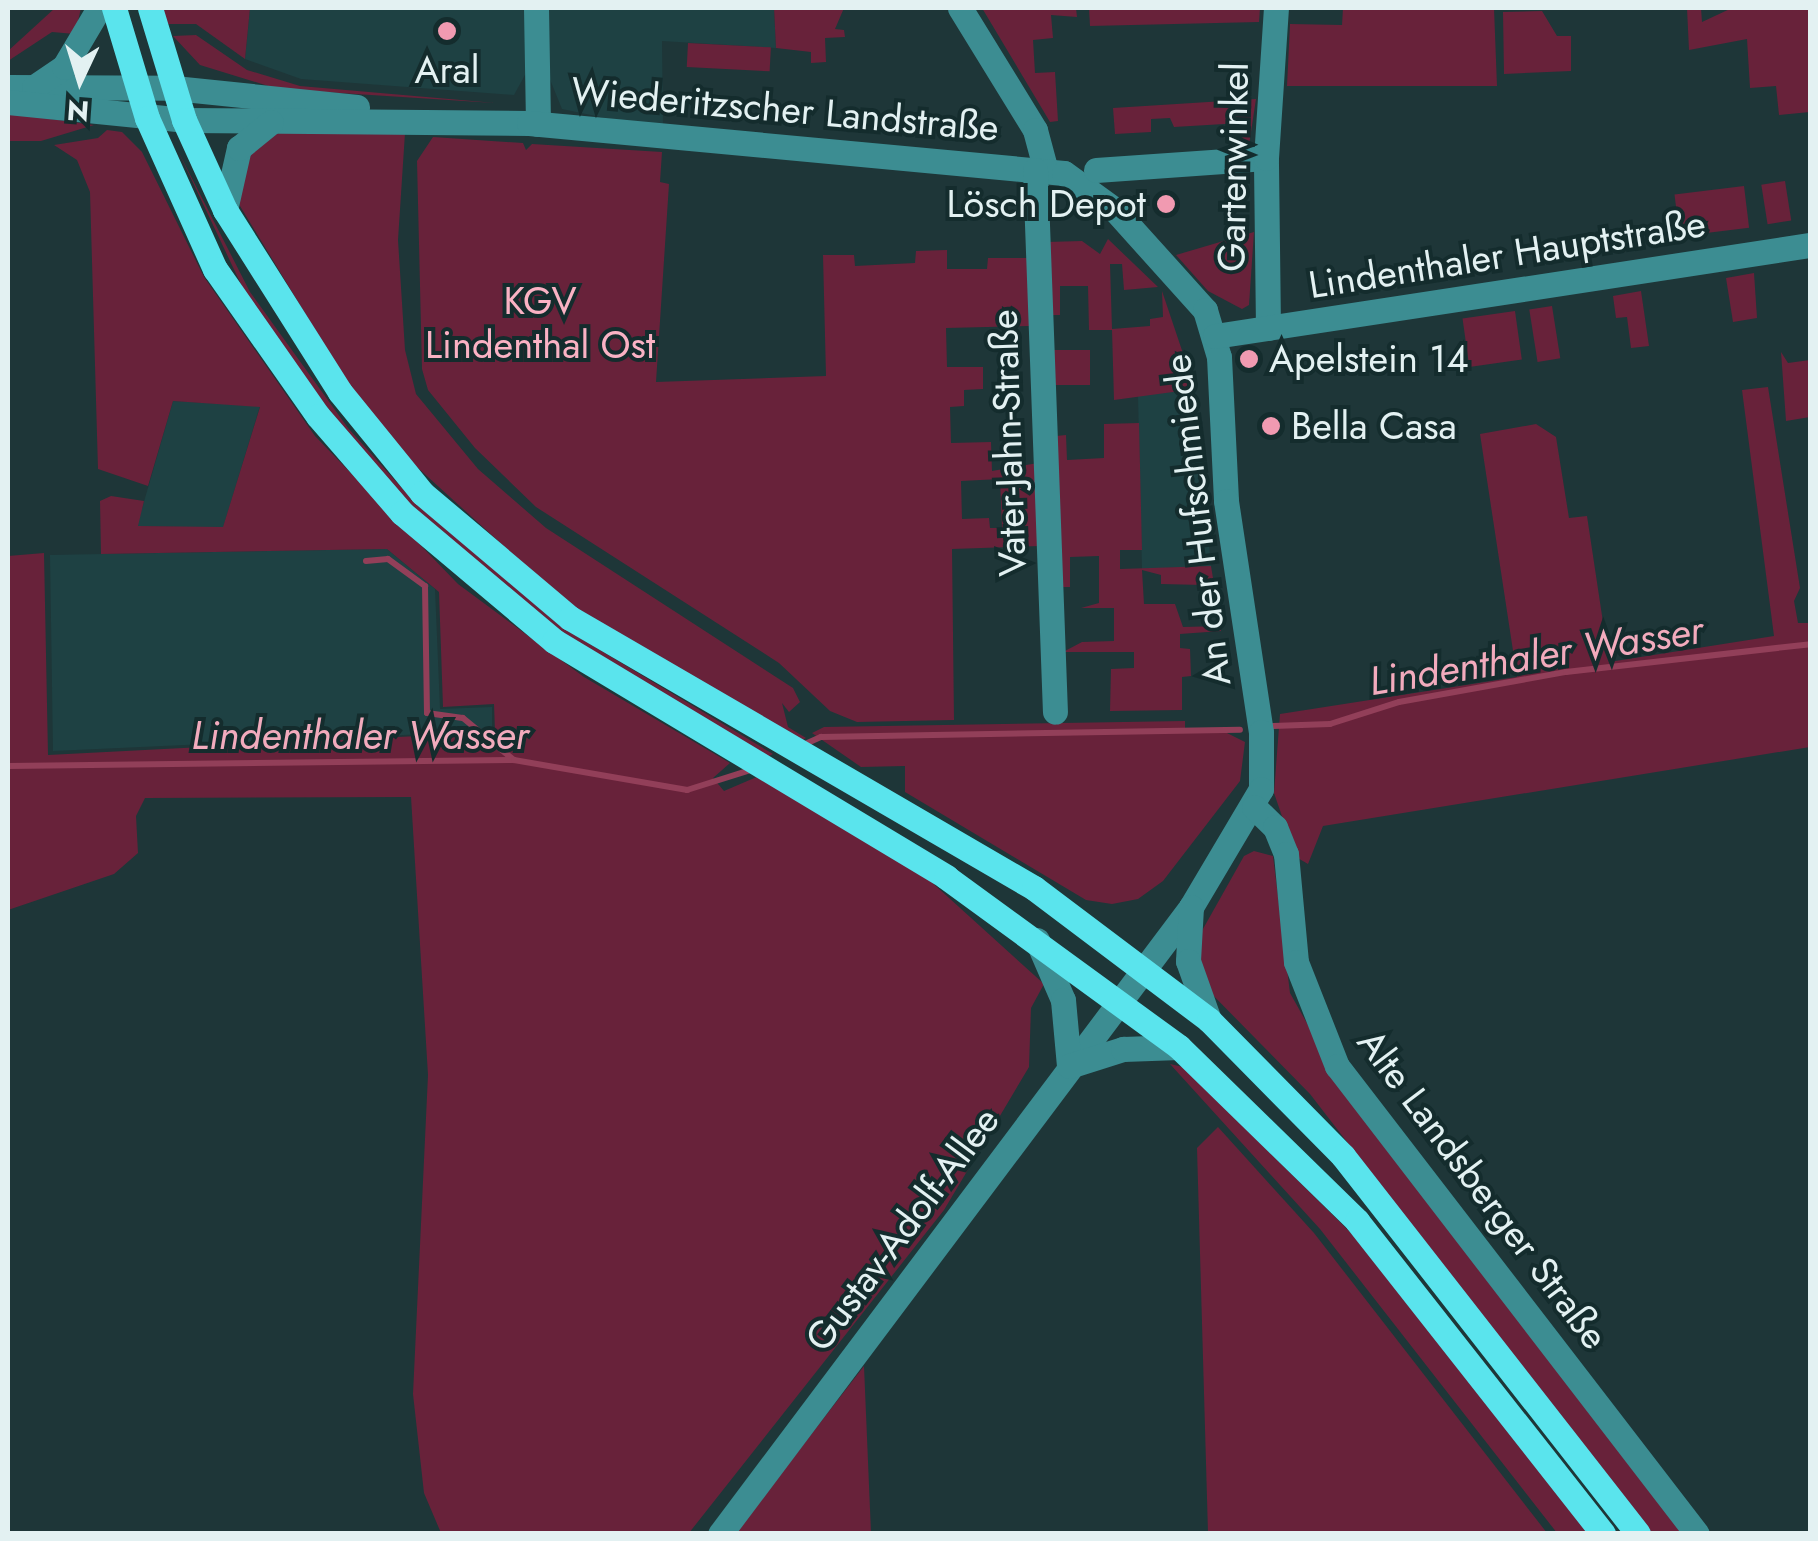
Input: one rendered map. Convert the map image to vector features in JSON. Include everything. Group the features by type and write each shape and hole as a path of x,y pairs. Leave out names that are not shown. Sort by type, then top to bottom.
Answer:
{"main road":[{"path":"114,8 147,118 226,284 318,416 402,512 554,641 762,766 1037,940 1179,1047 1357,1221 1603,1534"},
{"path":"150,8 184,120 225,210 340,392 422,493 570,618 1034,888 1209,1020 1355,1170 1638,1534"}],"street":[{"path":"34,87 64,66 99,8"},
{"path":"527,123 536,8"},
{"path":"960,8 1035,130 1041,171"},
{"name":"Gartenwinkel","path":"1268,328 1266,158 1276,8"},
{"name":"Wiederitzscher Landstraße","path":"8,87 174,88 468,112 527,123"},
{"name":"Wiederitzscher Landstraße","path":"8,102 184,120 527,123 1041,171"},
{"path":"225,210 238,148 271,122"},
{"path":"1096,170 1266,158"},
{"name":"An der Hufschmiede","path":"1041,171 1081,181 1114,209 1205,310 1215,336 1228,519 1261,727 1264,772 1254,807 1191,907 1144,969"},
{"name":"Vater-Jahn-Straße","path":"1041,171 1055,712"},
{"name":"Lindenthaler Hauptstraße","path":"1215,336 1810,245"},
{"name":"Alte Landsberger Straße","path":"1254,807 1275,827 1286,854 1296,962 1337,1066 1697,1534"},
{"path":"1191,907 1188,960 1209,1020"},
{"path":"1037,940 1063,1000 1069,1066 1123,1049 1179,1047"},
{"name":"Gustav-Adolf-Allee","path":"720,1534 1144,969"}],"shaded area":[{"path":"250,8 529,8 531,64 514,95 301,79 245,59"},
{"path":"546,8 774,8 776,48 662,41 663,130 562,109 549,77"},
{"path":"1195,389 1211,566 1142,569 1138,395"},
{"path":"173,401 260,406 223,528 137,526"},
{"path":"387,549 435,589 440,709 492,707 492,731 53,751 50,555"}],"green space":[{"path":"55,8 81,8 75,34 52,32 8,61 8,51"},
{"path":"162,8 250,8 245,59 196,24 168,24"},
{"path":"774,8 844,8 835,29 844,30 845,37 825,38 826,62 811,63 811,52 776,48"},
{"path":"982,8 1076,8 1077,17 1051,15 1053,38 1033,40 1035,73 1055,72 1058,121 1050,122"},
{"path":"1089,8 1260,8 1259,22 1090,26"},
{"path":"1343,8 1494,8 1497,86 1287,86 1290,24 1342,25"},
{"path":"1687,8 1701,8 1702,22 1732,8 1810,8 1810,112 1779,115 1776,86 1750,88 1747,39 1689,50"},
{"path":"1542,11 1557,36 1571,36 1571,71 1504,74 1503,12"},
{"path":"196,35 247,70 300,86 495,103 278,89 200,65 173,36"},
{"path":"688,43 771,47 770,71 687,67"},
{"path":"1256,99 1249,145 1243,145 1241,123 1174,127 1170,118 1151,119 1151,132 1115,134 1113,108"},
{"path":"8,113 94,125 41,141 8,141"},
{"path":"107,130 122,132 142,152 204,277 315,436 458,584 584,677 730,763 713,778 724,791 759,776 927,878 1044,984 1031,1008 1029,1067 944,1210 689,1533 441,1533 424,1493 413,1394 428,1075 411,797 145,798 136,816 138,853 114,874 8,910 8,556 44,553 48,755 495,732 494,704 443,707 439,592 387,549 101,554 100,501 111,496 144,501 138,526 223,527 260,407 173,401 148,486 98,469 90,192 77,160 54,145 98,138"},
{"path":"405,133 398,240 405,350 416,394 478,469 546,528 793,688 800,702 789,712 782,703 788,727 806,738 798,742 562,599 395,447 360,404 240,206 236,168 270,135"},
{"name":"KGV Lindenthal Ost","path":"433,137 523,143 526,150 532,144 662,152 660,182 669,184 656,382 826,376 823,255 854,255 855,266 915,263 916,251 947,250 947,269 987,269 988,258 1028,258 1030,326 946,328 947,367 983,367 983,389 964,390 964,406 950,407 951,443 991,442 992,471 1038,463 1040,546 952,549 954,720 857,722 830,711 779,663 536,507 475,448 428,390 422,369 417,161","holes":["1000,479 1002,528 990,528 989,518 962,519 961,481"]},
{"path":"178,151 250,292 348,428 410,497 563,628 773,754 767,757 624,675 539,616 410,506 351,440 248,299"},
{"path":"1785,181 1791,221 1768,224 1761,185"},
{"path":"1744,186 1749,228 1680,236 1675,195"},
{"path":"1254,232 1249,305 1242,309 1208,291 1176,255"},
{"path":"1108,239 1158,287 1124,290 1122,264 1110,264 1112,329 1150,326 1150,319 1163,317 1162,291 1195,389 1114,400 1112,330 1089,330 1088,286 1060,286 1060,315 1049,315 1047,242 1082,241 1100,254"},
{"path":"1754,273 1757,318 1733,322 1726,278"},
{"path":"1641,291 1649,346 1631,348 1627,317 1616,318 1613,296"},
{"path":"1552,306 1560,358 1538,362 1529,310"},
{"path":"1515,311 1522,360 1469,367 1463,318"},
{"path":"1051,350 1090,350 1090,385 1051,385"},
{"path":"1781,352 1788,363 1810,360 1810,417 1786,421"},
{"path":"1768,387 1800,588 1794,601 1798,623 1810,623 1810,747 1323,826 1308,864 1296,857 1274,793 1280,714 1517,677 1480,434 1536,424 1556,437 1569,518 1587,516 1609,662 1774,636 1742,390"},
{"path":"1139,423 1142,550 1120,550 1120,569 1211,566 1214,584 1203,585 1161,584 1161,575 1142,570 1144,604 1175,604 1183,627 1221,626 1221,631 1180,634 1180,648 1190,649 1191,676 1182,677 1182,710 1110,711 1111,669 1134,668 1134,652 1063,652 1082,642 1114,641 1114,608 1081,608 1099,603 1099,556 1070,557 1070,587 1062,587 1056,436 1066,435 1067,460 1104,458 1104,424"},
{"path":"1185,721 1185,733 1227,733 1245,742 1240,781 1163,881 1138,899 1112,904 1086,900 905,792 905,766 861,767 812,733 824,727"},
{"path":"1254,851 1273,856 1290,993 1313,1034 1684,1533 1649,1533 1310,1094 1200,982 1199,936 1244,856"},
{"path":"1170,1064 1183,1067 1352,1234 1588,1533 1557,1533 1320,1229"},
{"path":"1218,1127 1314,1233 1547,1533 1208,1533 1197,1148"},
{"path":"864,1366 871,1533 735,1534 786,1467"}],"waterway":[{"path":"366,561 388,559 425,586 427,713 463,718 514,760"},
{"name":"Lindenthaler Wasser","path":"1273,726 1330,724 1399,702 1566,672 1810,644"},
{"name":"Lindenthaler Wasser","path":"803,745 821,737 1240,730"},
{"name":"Lindenthaler Wasser","path":"8,766 514,760 687,790 751,770"}],"place":[{"name":"Aral","path":"447,31"},
{"name":"Lösch Depot","path":"1166,204"},
{"name":"Apelstein 14","path":"1249,359"},
{"name":"Bella Casa","path":"1271,426"}]}
